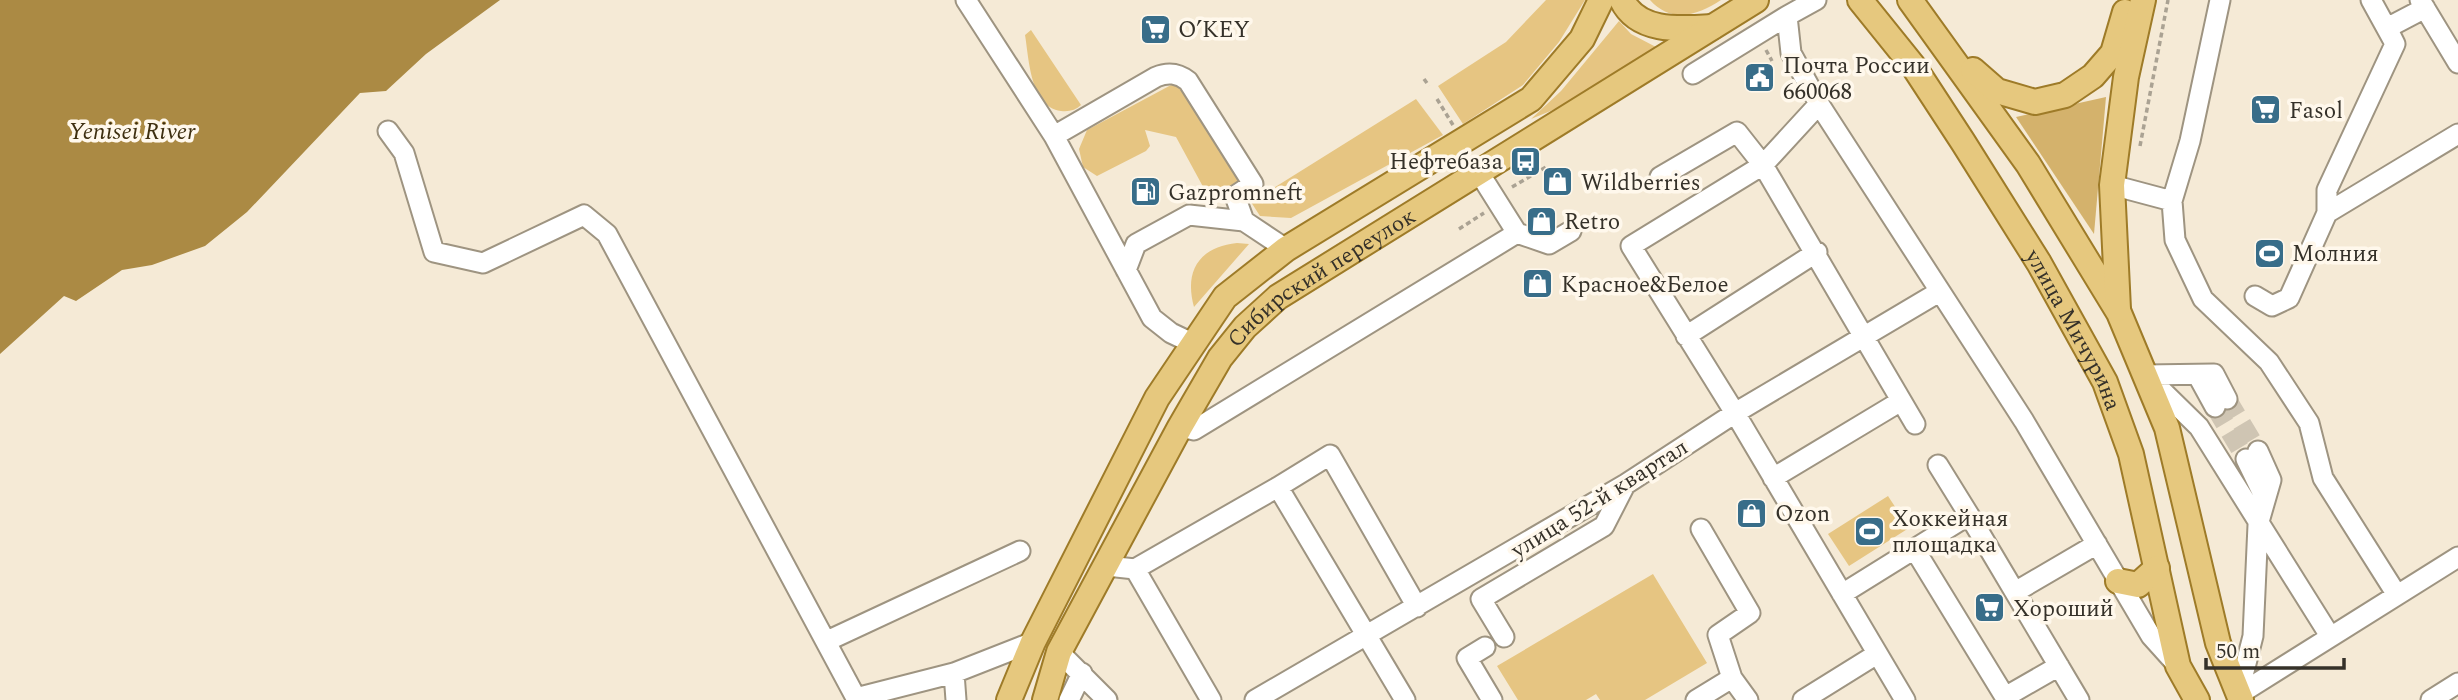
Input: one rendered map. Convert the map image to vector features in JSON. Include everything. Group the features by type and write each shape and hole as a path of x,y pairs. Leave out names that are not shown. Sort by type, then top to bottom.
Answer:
{"main road":[{"name":"Сибирский переулок","path":"1009,700 1034,642 1157,398 1225,297 1286,249 1531,99 1582,39 1601,0"},
{"path":"1622,0 1634,16 1646,24 1682,29 1712,27"},
{"name":"Сибирский переулок","path":"1045,700 1059,652 1180,427 1220,358 1245,327 1278,297 1756,0"},
{"name":"улица Мичурина","path":"1860,0 1914,67 2039,263 2105,382 2131,454 2178,666 2197,700"},
{"name":"улица Мичурина","path":"1910,0 2028,164 2119,313 2167,428 2218,643 2240,698"},
{"path":"1944,44 1997,91 2035,103 2065,94 2093,76 2113,53 2128,0"},
{"path":"2119,313 2112,185 2126,77 2143,0"},
{"path":"1192,343 1220,358"},
{"path":"2118,581 2138,586 2157,568"},
{"path":"1034,642 1059,652"}],"street":[{"path":"966,0 1054,136 1152,318 1171,333 1192,343"},
{"path":"1693,74 1816,0"},
{"path":"2220,0 2190,141 2172,201 2175,240 2203,299 2269,362 2309,423 2323,478 2398,595"},
{"path":"2255,296 2272,306 2289,298 2327,213 2327,190 2395,44 2371,0"},
{"path":"2387,29 2422,4 2458,63"},
{"path":"1787,16 1791,52 1819,104 2024,421 2151,636 2178,666"},
{"path":"1054,136 1156,77 1167,73 1178,75 1188,81 1253,184 1235,196 1244,221"},
{"path":"1819,104 1763,166 1631,246 1735,413 1905,700"},
{"path":"388,131 404,153 434,252 483,263 584,215 607,234 856,698 954,673 1034,642"},
{"path":"1660,177 1737,132 1763,166 1817,252 1914,424"},
{"path":"2327,213 2458,134"},
{"path":"1478,171 1517,233 1549,244 1571,231"},
{"path":"2112,185 2172,201"},
{"path":"1126,270 1136,244 1189,215 1244,221 1286,249"},
{"path":"1180,427 1194,430 1517,233"},
{"path":"1686,336 1817,252"},
{"name":"улица 52-й квартал","path":"1255,700 1626,484 1735,413 1940,292"},
{"path":"2145,374 2199,427 2330,636"},
{"path":"2145,374 2214,374 2221,403"},
{"path":"1773,478 1901,401"},
{"path":"1107,566 1135,569 1330,455 1418,607"},
{"path":"2240,698 2253,636 2258,525 2264,496 2271,480 2252,455"},
{"path":"1938,465 2079,700"},
{"path":"1504,637 1481,598 1605,526 1626,484"},
{"path":"1278,487 1405,700"},
{"path":"1842,594 1969,516"},
{"path":"1702,529 1750,613 1718,635 1732,678 1748,700"},
{"path":"2015,592 2097,544"},
{"path":"1914,550 2005,697 2059,666"},
{"path":"827,641 1020,551"},
{"path":"2240,698 2330,636 2458,557"},
{"path":"1135,569 1211,700"},
{"path":"1485,647 1467,658 1492,700"},
{"path":"1059,652 1107,700"},
{"path":"1803,700 1877,654"},
{"path":"954,673 956,700"},
{"path":"1069,700 1082,673"},
{"path":"1696,700 1732,678"},
{"path":"2431,700 2458,683"}],"path":[{"path":"2140,149 2168,0"},
{"path":"1766,50 1772,61"},
{"path":"1424,79 1429,86"},
{"path":"1437,99 1454,126"},
{"path":"1512,187 1545,167"},
{"path":"1459,229 1489,210"}],"shaded area":[{"path":"1546,0 1585,0 1559,42 1523,85 1463,124 1438,86 1506,42"},
{"path":"1650,0 1721,0 1704,10 1676,15 1658,8"},
{"path":"1619,21 1631,34 1656,47 1587,96 1531,119 1561,91"},
{"path":"1031,30 1081,105 1077,108 1061,111 1051,108 1037,91 1025,35"},
{"path":"1173,84 1182,88 1241,185 1219,195 1207,194 1176,137 1145,130 1150,146 1146,151 1097,176 1083,167 1079,149 1087,130"},
{"path":"2106,97 2094,234 2016,117"},
{"path":"1416,99 1443,135 1291,218 1260,216 1251,202"},
{"path":"1237,243 1249,244 1194,307 1191,282 1198,263 1213,250"},
{"name":"Хоккейная площадка","path":"1888,496 1909,528 1849,566 1828,534"},
{"path":"1653,574 1707,663 1645,700 1600,700 1596,694 1586,700 1518,700 1497,666"}],"water":[{"name":"Yenisei River","path":"0,0 500,0 426,54 386,91 360,93 247,212 205,246 152,265 122,270 76,301 64,296 0,354"}],"tunnel":[{"path":"2227,399 2258,451"},
{"path":"2215,407 2246,459"}],"place":[{"name":"O’KEY","path":"1155,29"},
{"name":"Почта России 660068","path":"1760,78"},
{"name":"Fasol","path":"2266,110"},
{"name":"Нефтебаза","path":"1526,161"},
{"name":"Wildberries","path":"1558,182"},
{"name":"Gazpromneft","path":"1145,192"},
{"name":"Retro","path":"1541,221"},
{"name":"Молния","path":"2269,253"},
{"name":"Красное&Белое","path":"1538,284"},
{"name":"Ozon","path":"1752,513"},
{"name":"Хоккейная площадка","path":"1869,531"},
{"name":"Хороший","path":"1990,608"}]}
